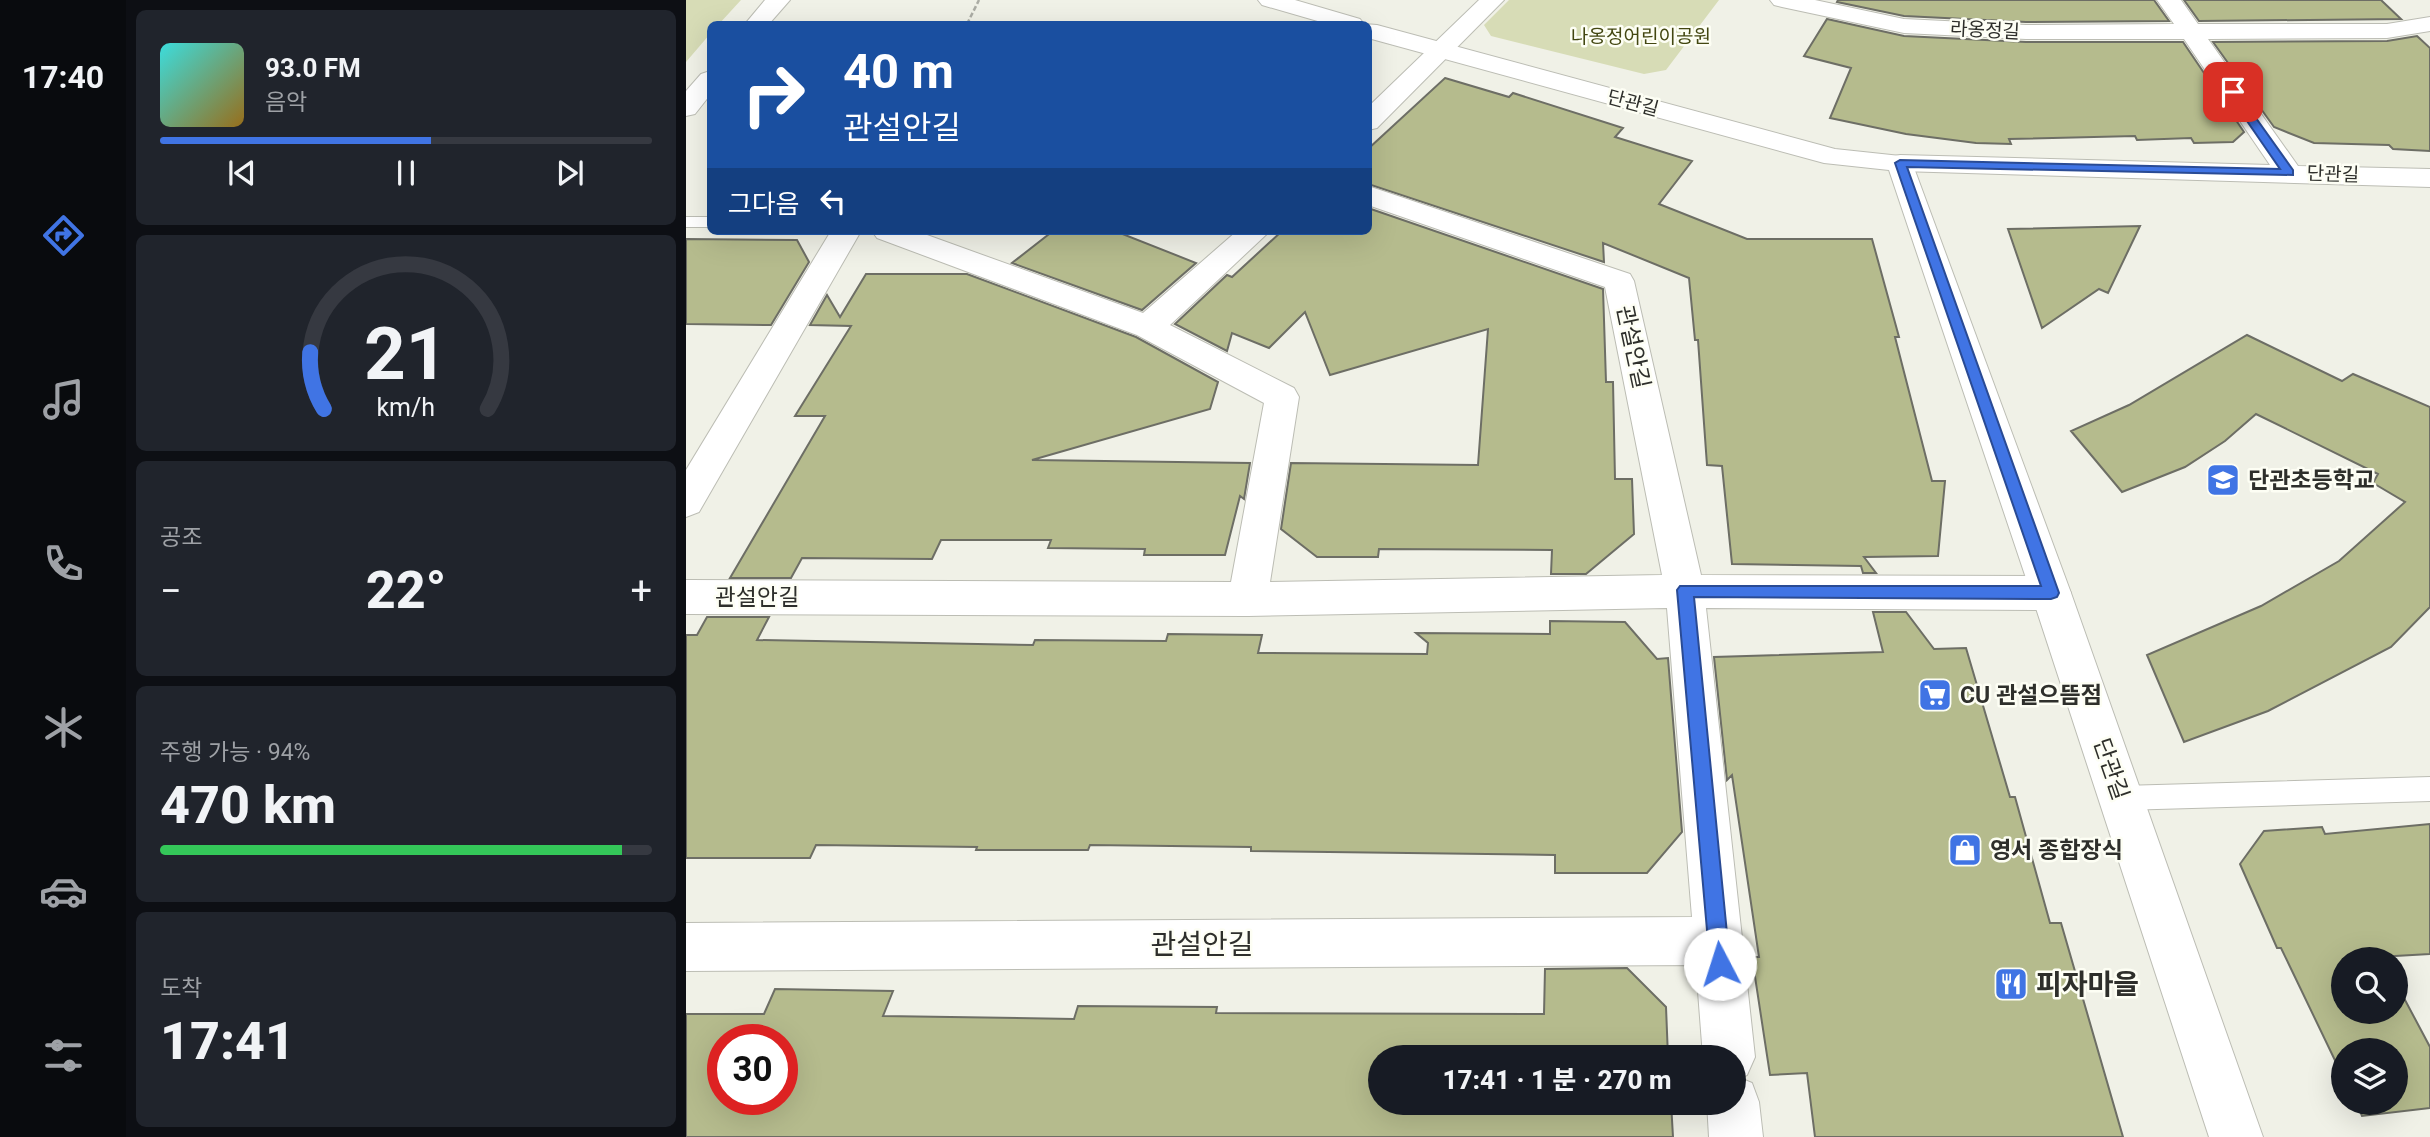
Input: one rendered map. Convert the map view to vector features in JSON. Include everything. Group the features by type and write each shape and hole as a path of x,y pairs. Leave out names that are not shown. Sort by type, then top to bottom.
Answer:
{"street":[{"path":"760,21 778,0"},
{"path":"1270,0 1342,21"},
{"path":"1372,118 1492,0"},
{"name":"라옹정길","path":"1782,0 1904,26 2026,32 2386,31 2430,24"},
{"path":"2169,0 2289,173"},
{"name":"단관길","path":"1372,31 1834,157 1900,163 2430,178"},
{"path":"686,108 707,83"},
{"name":"단관길","path":"1900,163 2122,798 2236,1137"},
{"name":"관설안길","path":"1372,196 1619,281 1685,590 1728,1045"},
{"path":"686,502 844,235"},
{"path":"898,235 1148,327 1282,397 1248,599"},
{"path":"1148,327 1251,235"},
{"name":"관설안길","path":"686,597 1248,599 1685,590 2051,593"},
{"name":"관설안길","path":"686,947 1718,941"},
{"path":"1734,1115 1736,1137"}],"lane":[{"path":"686,222 707,222"},
{"path":"2122,798 2430,789"}],"path":[{"path":"968,21 979,0"}],"green space":[{"path":"686,0 741,0 722,21 707,21 707,38 686,62"},
{"name":"나옹정어린이공원","path":"1509,0 1719,0 1666,70 1644,74 1491,36 1484,25"}],"building":[{"path":"2154,0 2169,21 2026,22 1904,16 1837,2"},
{"path":"2184,0 2381,0 2401,19 2199,21"},
{"path":"1827,19 1904,36 2026,42 2183,42 2244,132 2233,142 2194,143 2191,138 2137,140 2135,136 2009,139 2011,144 1976,143 1906,134 1830,118 1851,68 1804,56"},
{"path":"2417,36 2430,48 2430,151 2393,149 2389,145 2314,143 2274,127 2213,42 2387,41"},
{"path":"1445,78 1509,97 1513,93 1623,128 1615,137 1692,161 1659,204 1747,239 1872,239 1899,337 1895,337 1932,481 1945,481 1938,556 1864,557 1876,573 1863,573 1861,566 1732,564 1722,466 1707,465 1698,340 1695,340 1689,278 1603,243 1604,262 1372,185 1372,145"},
{"path":"1372,209 1603,289 1606,382 1613,382 1615,479 1632,479 1634,534 1586,574 1551,574 1552,550 1379,549 1378,557 1317,557 1281,529 1291,463 1478,465 1488,329 1330,375 1305,312 1269,348 1232,333 1227,351 1175,324 1227,275 1232,277 1278,235 1372,235"},
{"path":"2140,226 2108,293 2099,289 2042,328 2008,229"},
{"path":"1048,235 1125,235 1196,263 1142,310 1012,263"},
{"path":"686,239 797,240 809,262 771,325 686,324"},
{"path":"866,274 967,274 1136,337 1218,382 1210,409 1032,460 1250,463 1244,499 1240,496 1225,555 1144,555 1145,549 1048,548 1051,540 941,540 932,559 802,558 791,578 730,578 825,416 795,416 851,326 810,325 827,295 840,317"},
{"path":"2247,335 2342,381 2353,374 2430,407 2430,607 2391,647 2268,711 2184,742 2147,655 2261,606 2339,561 2405,502 2373,483 2378,474 2256,414 2225,441 2185,467 2122,492 2071,431 2129,405"},
{"path":"1873,612 1906,612 1934,649 1966,648 2010,797 2015,797 2050,923 2061,923 2123,1137 1815,1137 1807,1073 1770,1075 1752,957 1759,957 1732,775 1727,780 1714,657 1883,652"},
{"path":"707,617 769,617 757,640 1033,645 1035,640 1166,641 1168,634 1262,635 1258,653 1427,654 1428,643 1416,633 1550,634 1550,621 1625,622 1657,659 1668,658 1682,832 1647,873 1555,873 1555,855 1251,851 1251,847 1090,845 1088,850 976,850 977,847 816,845 810,858 686,858 686,635 697,635"},
{"path":"2430,824 2430,954 2408,955 2408,947 2331,947 2331,1024 2408,1024 2408,1006 2430,1047 2430,1108 2408,1111 2408,1038 2331,1038 2331,1052 2281,948 2277,948 2240,864 2264,831 2322,827 2325,834"},
{"path":"1627,968 1666,1007 1668,1045 1368,1045 1368,1115 1672,1115 1673,1137 686,1137 686,1014 764,1014 775,989 893,991 883,1016 1074,1019 1078,1006 1217,1007 1216,1013 1544,1014 1545,969"}],"place":[{"name":"단관초등학교","path":"2223,480"},
{"name":"CU 관설으뜸점","path":"1935,695"},
{"name":"영서 종합장식","path":"1965,850"},
{"name":"피자마을","path":"2011,984"}],"route":[{"path":"1720,964 1685,590 2051,593 1900,163 2289,173 2233,92"}]}
